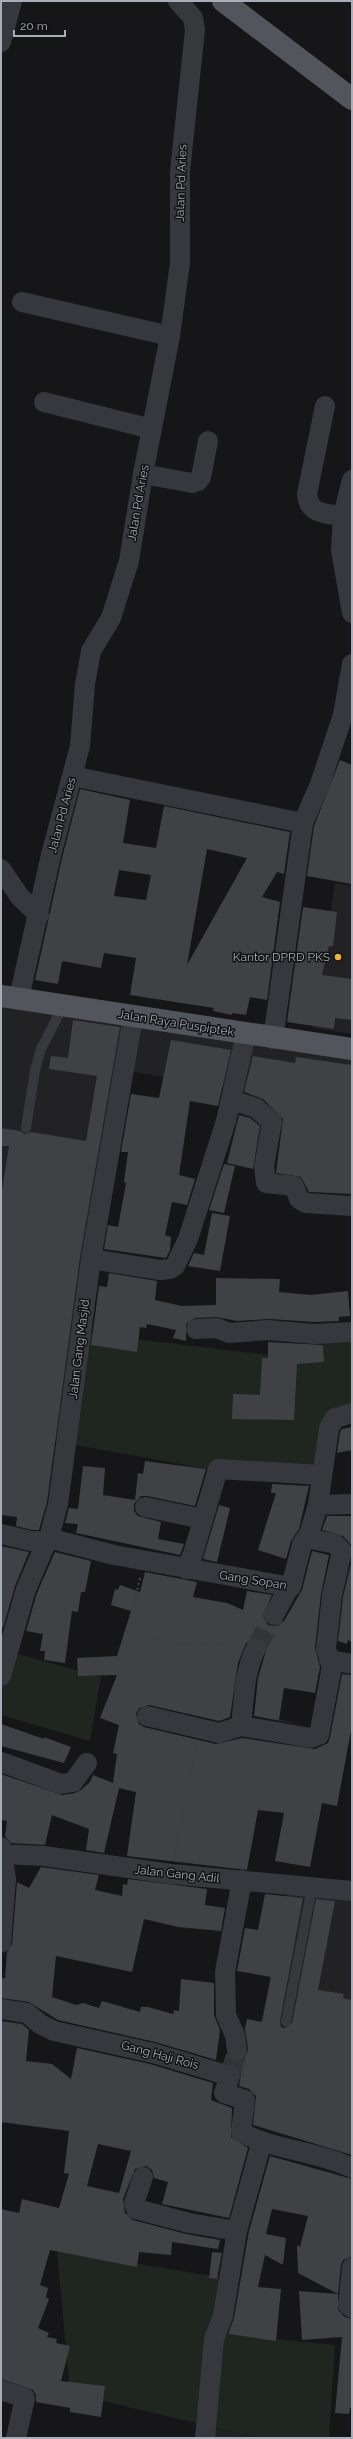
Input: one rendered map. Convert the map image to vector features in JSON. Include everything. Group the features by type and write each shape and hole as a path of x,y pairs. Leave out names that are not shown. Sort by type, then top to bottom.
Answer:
{"main road":[{"path":"223,1 352,99"},
{"name":"Jalan Raya Puspiptek","path":"10,997 273,1039 352,1049"}],"street":[{"path":"1,42 12,1"},
{"name":"Jalan Pd Aries","path":"10,997 39,915 51,855 83,731 85,684 91,651 111,618 118,602 129,561 143,474 170,336 180,263 180,171 195,30 193,18 178,1"},
{"path":"22,302 170,336"},
{"path":"44,402 152,429"},
{"path":"325,406 307,494 308,504 313,510 343,516"},
{"path":"143,474 192,482 198,481 201,477 208,440"},
{"path":"351,491 343,516 340,550 352,613"},
{"path":"273,1039 303,823 348,717 352,664"},
{"path":"72,776 303,823"},
{"path":"1,869 20,898 39,915"},
{"name":"Jalan Gang Masjid","path":"1,1676 26,1589 55,1520 62,1480 91,1259 134,1017"},
{"path":"91,1259 160,1270 170,1270 175,1266 188,1239 231,1100 246,1034"},
{"path":"231,1100 256,1108 272,1122 264,1166 266,1184 294,1186 299,1199 306,1203 352,1206"},
{"path":"196,1328 217,1328 229,1333 268,1330 314,1334 352,1332"},
{"name":"Gang Sopan","path":"1,1534 31,1541 47,1540 87,1550 289,1587 294,1585 302,1544 309,1534 318,1505 332,1422 335,1418 352,1413"},
{"path":"186,1569 218,1468 322,1475"},
{"path":"318,1505 352,1504"},
{"path":"145,1507 203,1519"},
{"path":"148,1716 221,1733 241,1726 317,1738 320,1734 332,1666 326,1649 332,1595 339,1572 342,1550 335,1544 312,1539 309,1534"},
{"path":"274,1615 289,1587"},
{"path":"241,1726 246,1677 254,1651"},
{"path":"329,1660 352,1664"},
{"path":"1,1762 61,1784 73,1782 87,1763"},
{"path":"1,1943 6,1888 2,1852"},
{"name":"Jalan Gang Adil","path":"2,1852 44,1856 171,1874 352,1891"},
{"path":"237,2051 237,2039 226,2015 225,1972 242,1880"},
{"name":"Gang Haji Rois","path":"1,2009 27,2013 40,2024 54,2031 160,2055 230,2076 224,2093 245,2100 241,2131 262,2141"},
{"path":"210,2437 214,2339 223,2316 237,2231 262,2141 333,2160 352,2168"},
{"path":"143,2176 134,2203 136,2209 189,2223 237,2231"},
{"path":"352,2267 348,2304 352,2308"},
{"path":"1,2390 25,2398 16,2438"}],"lane":[{"path":"26,1128 35,1070 41,1049 64,1006"},
{"path":"286,2022 312,1887"}],"path":[{"path":"145,1561 132,1613 135,1618 146,1624 149,1637 180,1644 215,1643 254,1651"},
{"path":"171,1874 185,1799 190,1788 200,1728"}],"shaded area":[{"name":"Kantor DPRD PKS","path":"335,883 352,886 352,1034 313,1028"},
{"path":"1,1002 352,1056 352,1110 129,1071 65,1443 1,1433"},
{"path":"326,1324 352,1324 352,1403 319,1427 322,1468 213,1470 65,1443 84,1333 320,1361"},
{"path":"1,1649 101,1677 90,1741 1,1715"},
{"path":"289,1888 352,1897 352,2056 294,2026 261,2022"},
{"path":"57,2251 232,2279 223,2334 335,2345 329,2438 258,2438 70,2393"},
{"path":"209,2427 258,2438 207,2438"}],"building":[{"path":"340,760 352,765 352,884 307,876 314,826"},
{"path":"80,789 130,800 123,843 156,848 164,806 290,832 284,874 277,872 262,897 280,902 267,1000 250,997 246,1015 232,1013 232,1015 213,1011 214,1008 130,995 136,958 104,953 101,968 62,961 58,984 35,980 62,858","holes":["207,849 247,858 187,965","119,870 151,875 146,900 114,896"]},
{"path":"303,907 337,912 333,946 329,946 322,975 352,979 352,1020 335,1018 334,1029 287,1022"},
{"path":"73,1020 120,1027 80,1257 47,1502 39,1530 32,1530 16,1526 17,1517 1,1515 1,1196 9,1146 1,1146 1,1128 20,1131 25,1134 31,1132 86,1141 97,1076 49,1069 51,1056 68,1058"},
{"path":"171,1040 231,1050 218,1106 190,1101 179,1175 195,1179 187,1205 172,1202 165,1235 171,1237 170,1250 166,1258 104,1249 108,1225 118,1227 126,1183 124,1182 128,1152 121,1152 131,1094 159,1098"},
{"path":"253,1056 295,1063 296,1057 352,1065 352,1194 309,1192 301,1177 276,1173 283,1119 263,1099 244,1092"},
{"path":"239,1115 250,1118 260,1126 253,1169 227,1163"},
{"path":"224,1164 235,1166 224,1213 209,1210"},
{"path":"212,1213 230,1216 220,1271 188,1266 194,1253 204,1255"},
{"path":"109,1273 157,1281 155,1300 182,1306 216,1305 216,1278 280,1279 279,1292 311,1295 348,1291 350,1316 339,1317 339,1321 314,1322 269,1319 237,1321 217,1317 195,1318 186,1324 186,1341 173,1338 176,1330 147,1324 146,1328 140,1327 137,1352 91,1345 99,1286 107,1287"},
{"path":"268,1342 323,1345 324,1362 297,1364 294,1420 232,1419 233,1394 260,1395 262,1358 268,1358"},
{"path":"352,1427 352,1450 337,1453 340,1432 342,1429"},
{"path":"145,1461 206,1469 195,1506 147,1496 141,1496 134,1504 134,1511 138,1516 161,1522 158,1539 184,1544 180,1555 76,1533 78,1524 65,1523 69,1508 78,1509 83,1466 105,1468 103,1495 135,1500 138,1473 143,1474"},
{"path":"272,1484 309,1486 299,1529 291,1541 286,1559 258,1550 276,1493 271,1493"},
{"path":"219,1505 230,1508 217,1562 203,1559"},
{"path":"327,1516 352,1516 352,1546 343,1536 322,1530"},
{"path":"1,1546 29,1552 15,1586 3,1628 1,1627"},
{"path":"312,1551 329,1555 321,1594 315,1648 320,1667 315,1693 284,1688 279,1720 309,1726 254,1716 258,1678 267,1647 265,1641 255,1637 246,1643 238,1663 230,1717 219,1721 149,1705 139,1708 136,1714 139,1724 144,1727 216,1744 242,1738 315,1749 328,1743 342,1674 352,1675 352,1725 337,1806 322,1803 310,1867 275,1861 284,1813 258,1810 247,1870 127,1856 136,1792 119,1788 104,1853 86,1850 89,1829 52,1815 45,1845 11,1843 5,1836 7,1821 1,1820 1,1774 62,1795 75,1793 82,1789 90,1782 93,1775 113,1783 117,1754 113,1753 119,1725 100,1718 117,1675 78,1676 77,1658 117,1656 131,1611 111,1605 115,1589 118,1590 120,1585 140,1592 145,1572 197,1582 193,1597 227,1603 243,1610 247,1591 272,1595 263,1616 268,1625 275,1626 284,1621 302,1590"},
{"path":"55,1552 91,1561 85,1592 81,1592 78,1612 72,1611 65,1663 44,1660 45,1651 40,1651 43,1634 26,1631 37,1593"},
{"path":"352,1559 352,1642 348,1640 347,1644 338,1641 343,1597"},
{"path":"1,1724 71,1747 64,1763 1,1746"},
{"path":"41,1867 99,1875 95,1890 122,1896 123,1884 127,1885 128,1879 207,1889 205,1905 225,1908 221,1931 178,1927 144,1919 132,1972 56,1956 52,1997 76,2005 83,2003 99,2008 102,2001 140,2012 141,2007 148,2007 173,2014 174,2010 179,2011 181,1979 214,1983 214,2015 220,2030 216,2060 155,2042 58,2020 29,2002 1,1998 1,1978 5,1978 7,1952 12,1944 17,1882 29,1888"},
{"path":"265,1894 303,1898 280,2021 281,2027 285,2028 292,2023 316,1899 335,1901 318,1990 344,1994 343,1998 352,2000 352,2155 253,2125 256,2096 249,2089 239,2086 241,2074 236,2066 237,2062 244,2060 248,2050 245,2028 247,2019 262,2022 271,1977 237,1971 245,1928 258,1930"},
{"path":"1,2021 22,2024 29,2030 26,2061 52,2064 71,2079 77,2048 150,2064 213,2083 211,2100 232,2108 231,2137 248,2148 229,2218 162,2204 168,2182 154,2178 152,2170 146,2166 135,2169 123,2199 125,2213 133,2220 186,2234 220,2240 218,2249 172,2242 171,2255 139,2252 137,2267 50,2250 40,2285 48,2288 46,2297 49,2299 38,2328 49,2333 47,2337 57,2339 56,2343 70,2346 61,2381 105,2386 101,2417 70,2412 70,2408 36,2402 36,2395 33,2390 1,2379 1,2209 19,2213 22,2199 59,2208 69,2174 64,2173 69,2131 1,2122","holes":["98,2144 131,2151 119,2193 87,2186"]},
{"path":"270,2156 352,2179 352,2256 343,2260 341,2265 338,2294 298,2273 297,2245 300,2247 308,2216 272,2209 266,2234 286,2238 283,2265 265,2255 258,2287 281,2289 276,2341 228,2334 234,2318 249,2231"},
{"path":"212,2252 222,2253 217,2279 209,2278"},
{"path":"299,2291 338,2294 338,2310 345,2317 352,2319 352,2408 350,2408 349,2414 335,2413 342,2337 302,2340"}],"tunnel":[{"path":"256,1648 274,1615"},
{"path":"230,2076 237,2051"}],"place":[{"name":"Kantor DPRD PKS","path":"338,957"}]}
